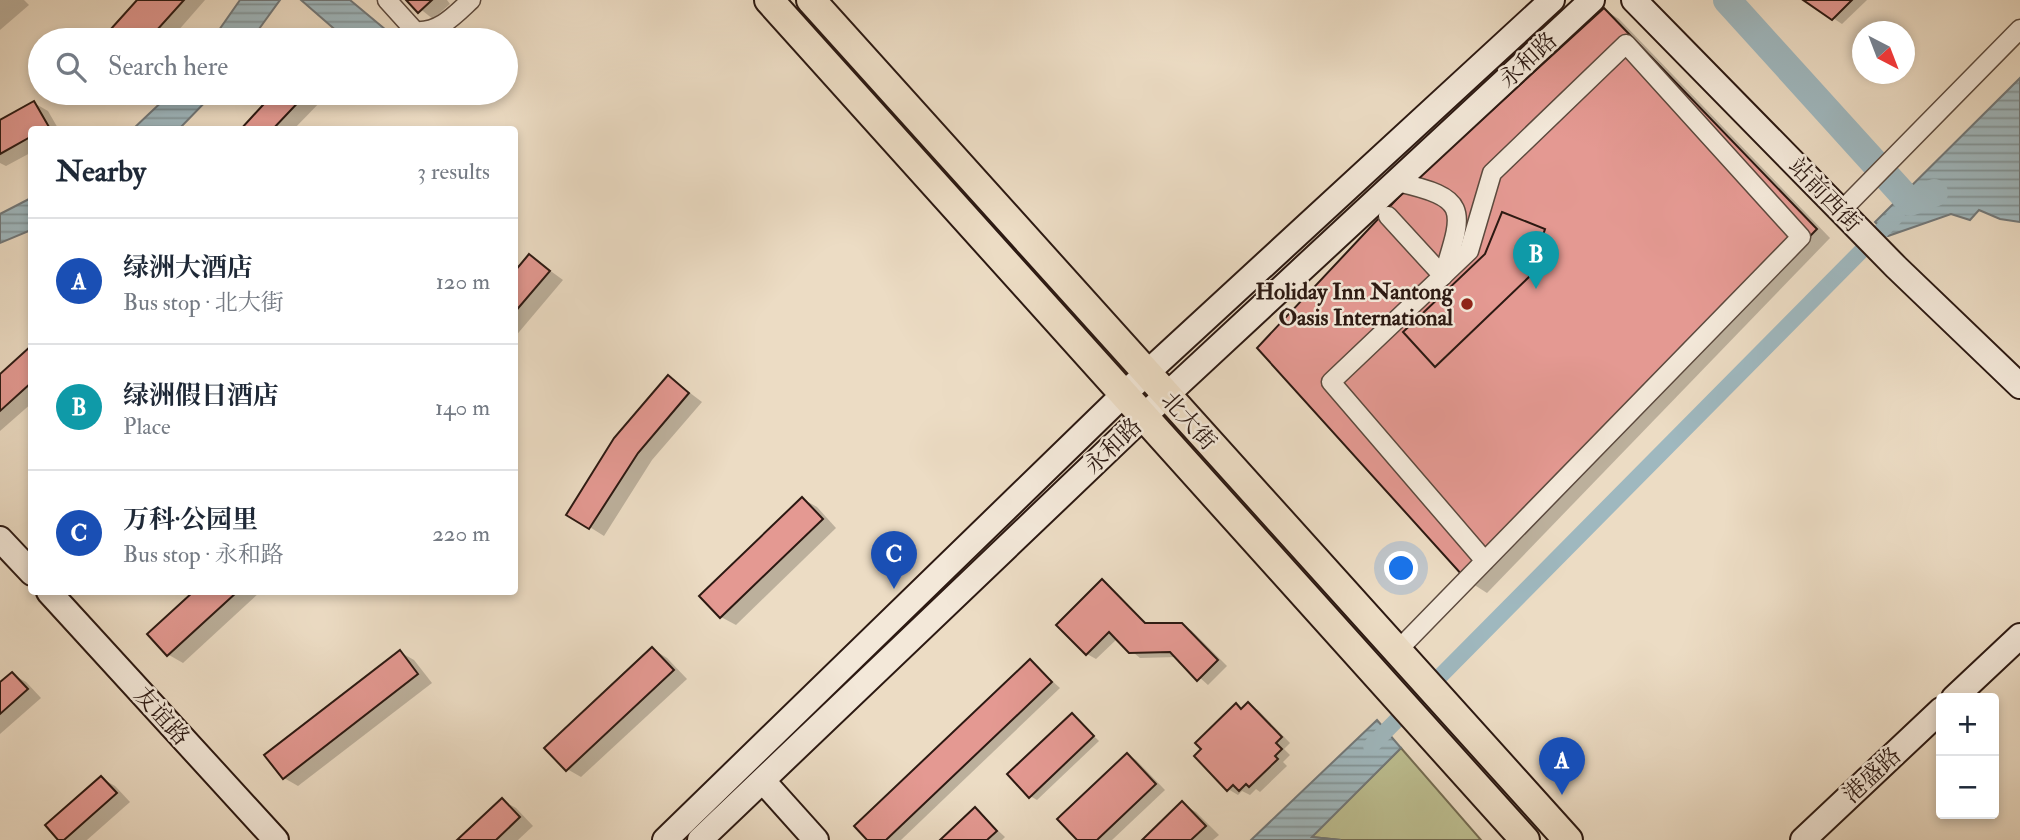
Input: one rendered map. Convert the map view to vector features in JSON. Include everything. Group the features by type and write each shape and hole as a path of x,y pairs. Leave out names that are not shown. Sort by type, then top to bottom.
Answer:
{"main road":[{"name":"北大街","path":"769,0 1525,840"},
{"name":"北大街","path":"811,0 1568,840"},
{"name":"永和路","path":"666,840 1124,394 1552,0"},
{"name":"永和路","path":"700,840 1144,416 1592,0"},
{"name":"站前西街","path":"1634,0 1846,217 2020,386"},
{"path":"0,538 28,569"},
{"name":"友谊路","path":"51,595 276,840"},
{"path":"1959,693 2020,636"},
{"name":"港盛路","path":"1802,840 1936,715"},
{"path":"763,781 816,840"}],"street":[{"path":"387,0 412,28"},
{"path":"437,28 471,0"},
{"path":"1846,217 1870,180 2020,29"},
{"path":"1397,651 1485,561 1801,237 1626,44 1492,173 1469,251 1331,382 1485,561"},
{"path":"1397,182 1443,195 1457,211 1459,225 1443,276"},
{"path":"1388,216 1443,276"}],"green space":[{"path":"1401,748 1481,840 1341,840 1311,837"}],"water":[{"path":"240,0 280,0 260,28 220,28"},
{"path":"301,0 350,0 384,28 333,28"},
{"path":"2020,78 2020,222 2000,219 1979,210 1970,220 1951,214 1888,236 1875,222"},
{"path":"158,105 202,105 182,126 136,126"},
{"path":"28,200 28,231 0,243 0,214"},
{"path":"1377,720 1401,748 1312,837 1341,840 1251,840"}],"building":[{"path":"137,0 184,0 159,28 112,28"},
{"path":"406,0 432,0 418,13"},
{"path":"1803,0 1852,0 1832,20"},
{"path":"1604,8 1817,229 1472,586 1257,348 1410,185"},
{"path":"28,104 36,105 48,126 28,126 28,138 0,154 0,120"},
{"path":"263,105 296,105 276,126 244,126"},
{"name":"Holiday Inn Nantong Oasis International","path":"1502,212 1545,229 1530,276 1435,367 1403,332 1485,254"},
{"path":"529,254 550,271 518,308 518,267"},
{"path":"28,349 28,386 0,411 0,374"},
{"path":"668,375 689,393 638,453 589,529 566,515 614,438"},
{"path":"802,497 823,519 720,618 699,596"},
{"path":"1102,579 1145,623 1182,623 1218,660 1197,681 1170,652 1129,653 1109,632 1086,655 1056,625"},
{"path":"190,595 234,595 167,656 147,634"},
{"path":"652,647 674,670 566,771 544,748"},
{"path":"400,650 418,674 283,779 264,755"},
{"path":"1030,659 1052,682 886,840 867,840 854,826"},
{"path":"12,672 28,689 0,714 0,682"},
{"path":"1248,702 1282,737 1276,743 1282,749 1275,756 1278,759 1249,787 1246,784 1239,791 1233,785 1227,791 1194,756 1201,749 1195,743 1236,703 1241,709"},
{"path":"1072,713 1094,736 1029,798 1007,774"},
{"path":"1127,753 1156,784 1097,840 1077,840 1057,819"},
{"path":"101,776 117,793 64,840 58,840 45,825"},
{"path":"502,798 520,817 496,840 457,840"},
{"path":"1182,801 1206,826 1191,840 1142,840"},
{"path":"975,807 997,831 987,840 940,840"}],"waterway":[{"path":"1727,0 1910,202 1934,193"},
{"path":"1371,746 1897,215"}],"place":[{"name":"绿洲假日酒店","path":"1536,289"},
{"name":"Holiday Inn Nantong Oasis International","path":"1467,304"},
{"name":"万科·公园里","path":"894,589"},
{"name":"绿洲大酒店","path":"1562,795"}]}
